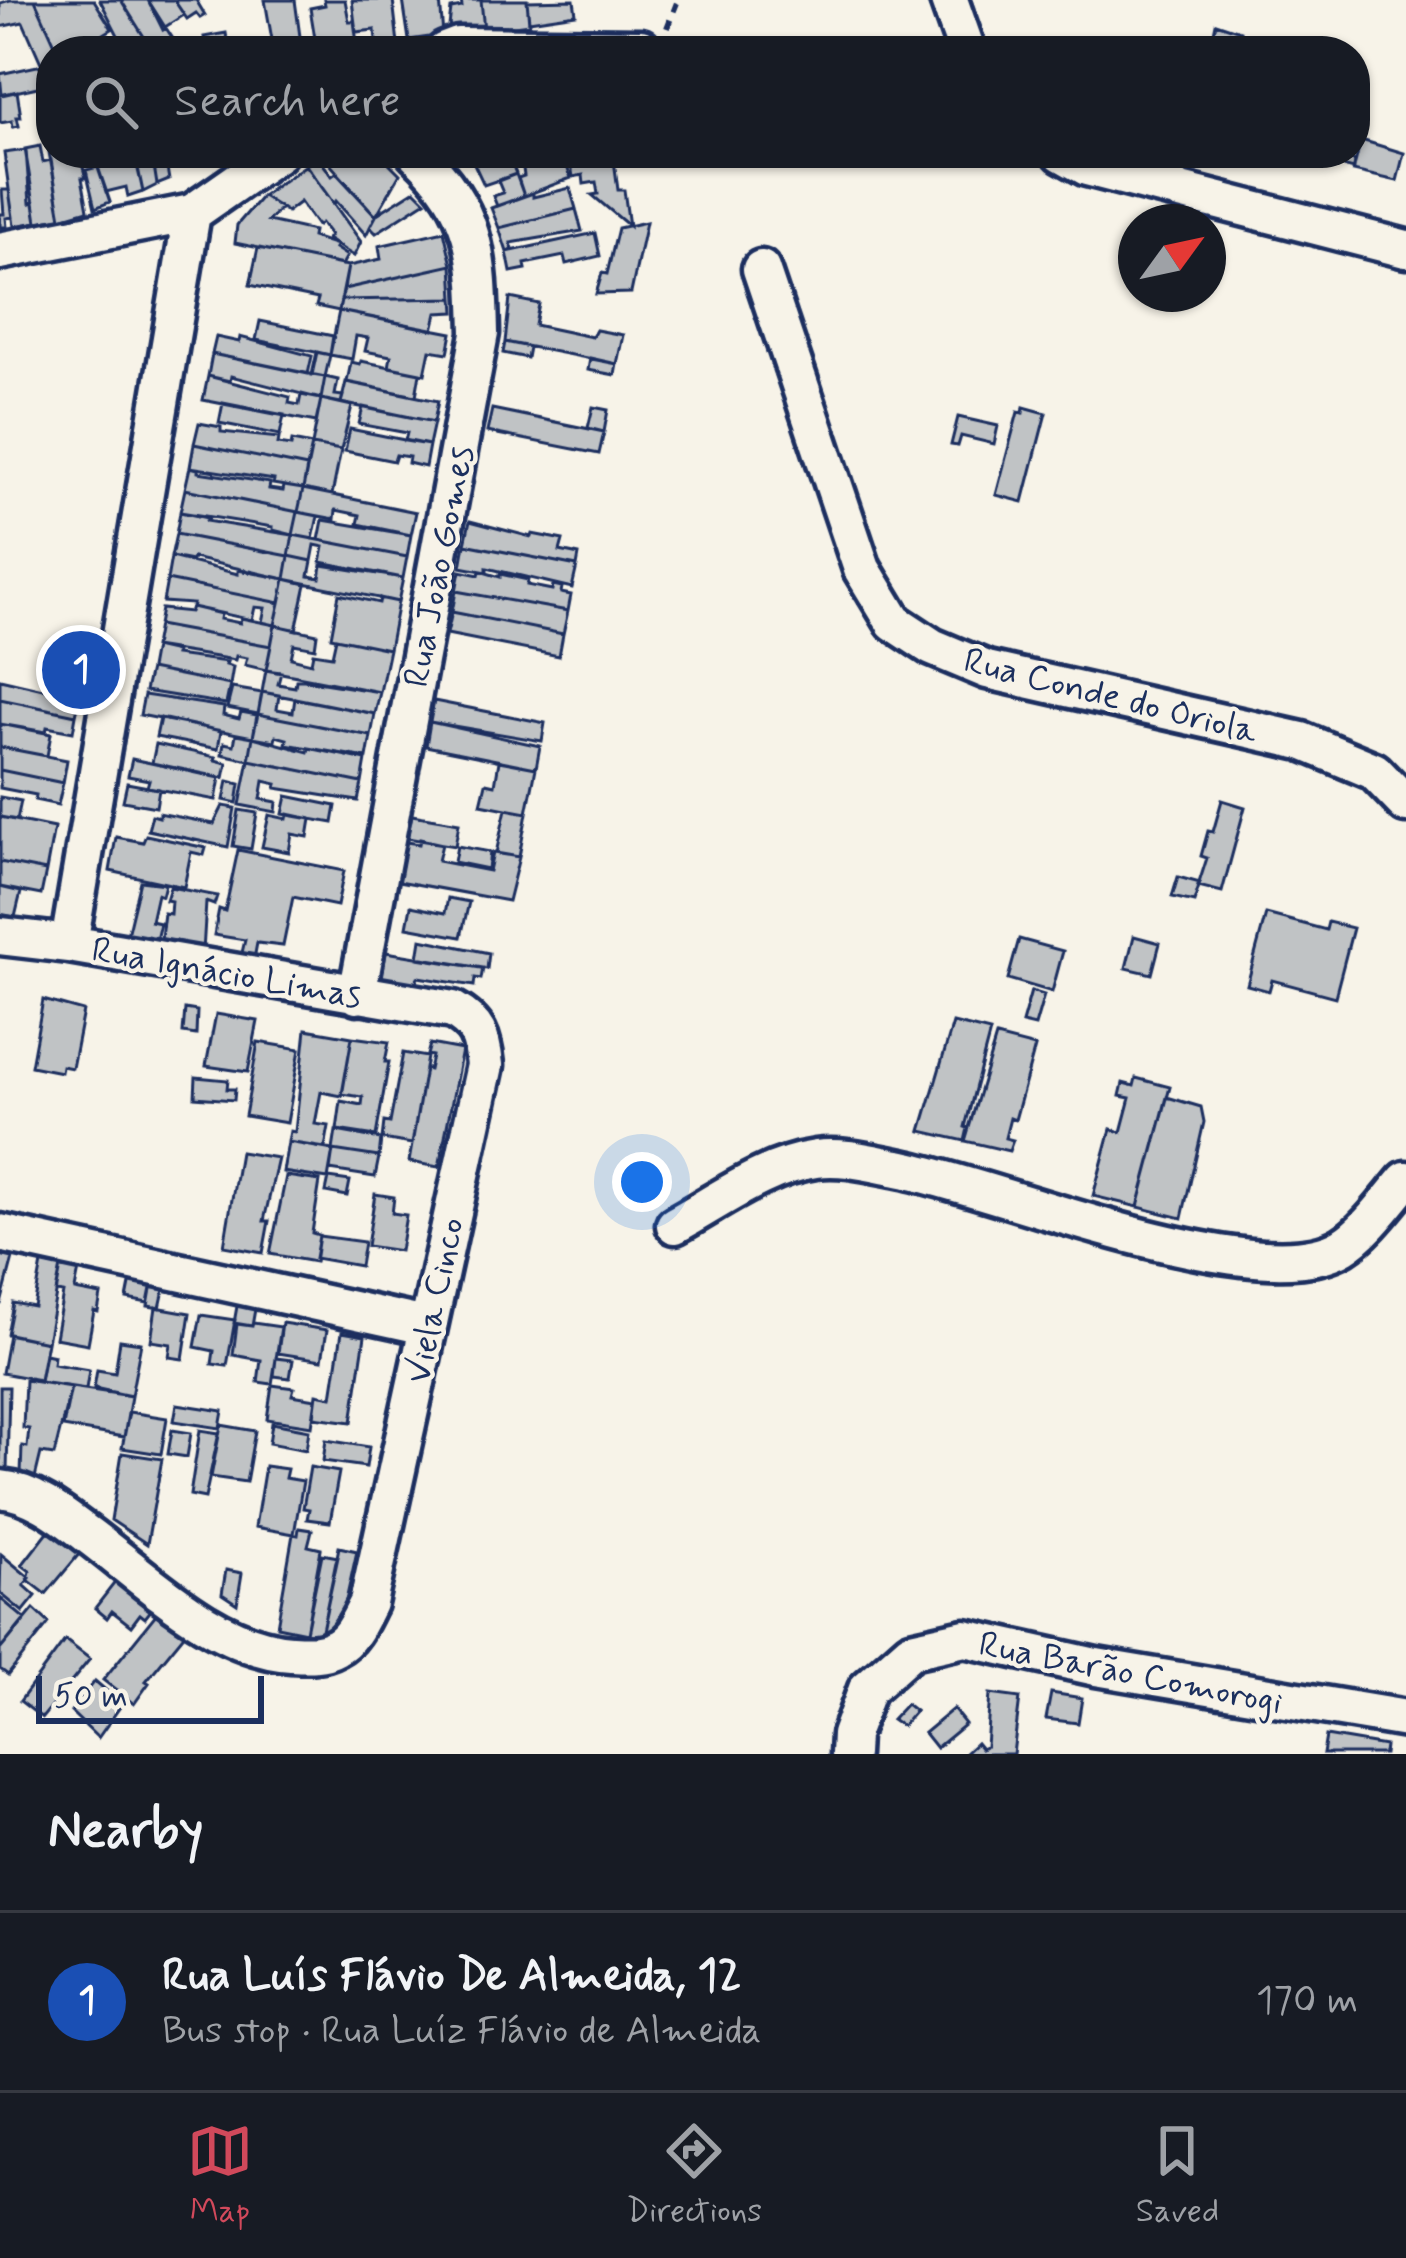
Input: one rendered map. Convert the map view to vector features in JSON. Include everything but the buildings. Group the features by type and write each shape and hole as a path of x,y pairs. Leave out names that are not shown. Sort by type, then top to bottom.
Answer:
{"street":[{"path":"950,0 962,36"},
{"path":"0,251 192,213 256,168"},
{"name":"Rua João Gomes","path":"357,995 480,333 478,258 460,202 429,168"},
{"path":"1095,168 1406,249"},
{"path":"69,944 192,213"},
{"name":"Rua Conde do Oriola","path":"761,269 862,569 894,622 932,647 987,670 1302,740 1374,771 1406,805"},
{"name":"Rua Ignácio Limas","path":"0,935 453,1010"},
{"name":"Viela Cinco","path":"0,1489 57,1511 198,1617 264,1652 312,1655 338,1647 368,1604 485,1065 483,1038 473,1021 453,1010"},
{"path":"675,1226 767,1173 818,1158 940,1176 1074,1219 1235,1259 1298,1262 1343,1246 1406,1180"},
{"path":"0,1233 426,1326"},
{"name":"Rua Barão Comorogi","path":"849,1754 850,1735 868,1689 911,1650 964,1638 1096,1667 1406,1720"}],"place":[{"name":"Rua Luís Flávio De Almeida, 12","path":"81,670"}]}
